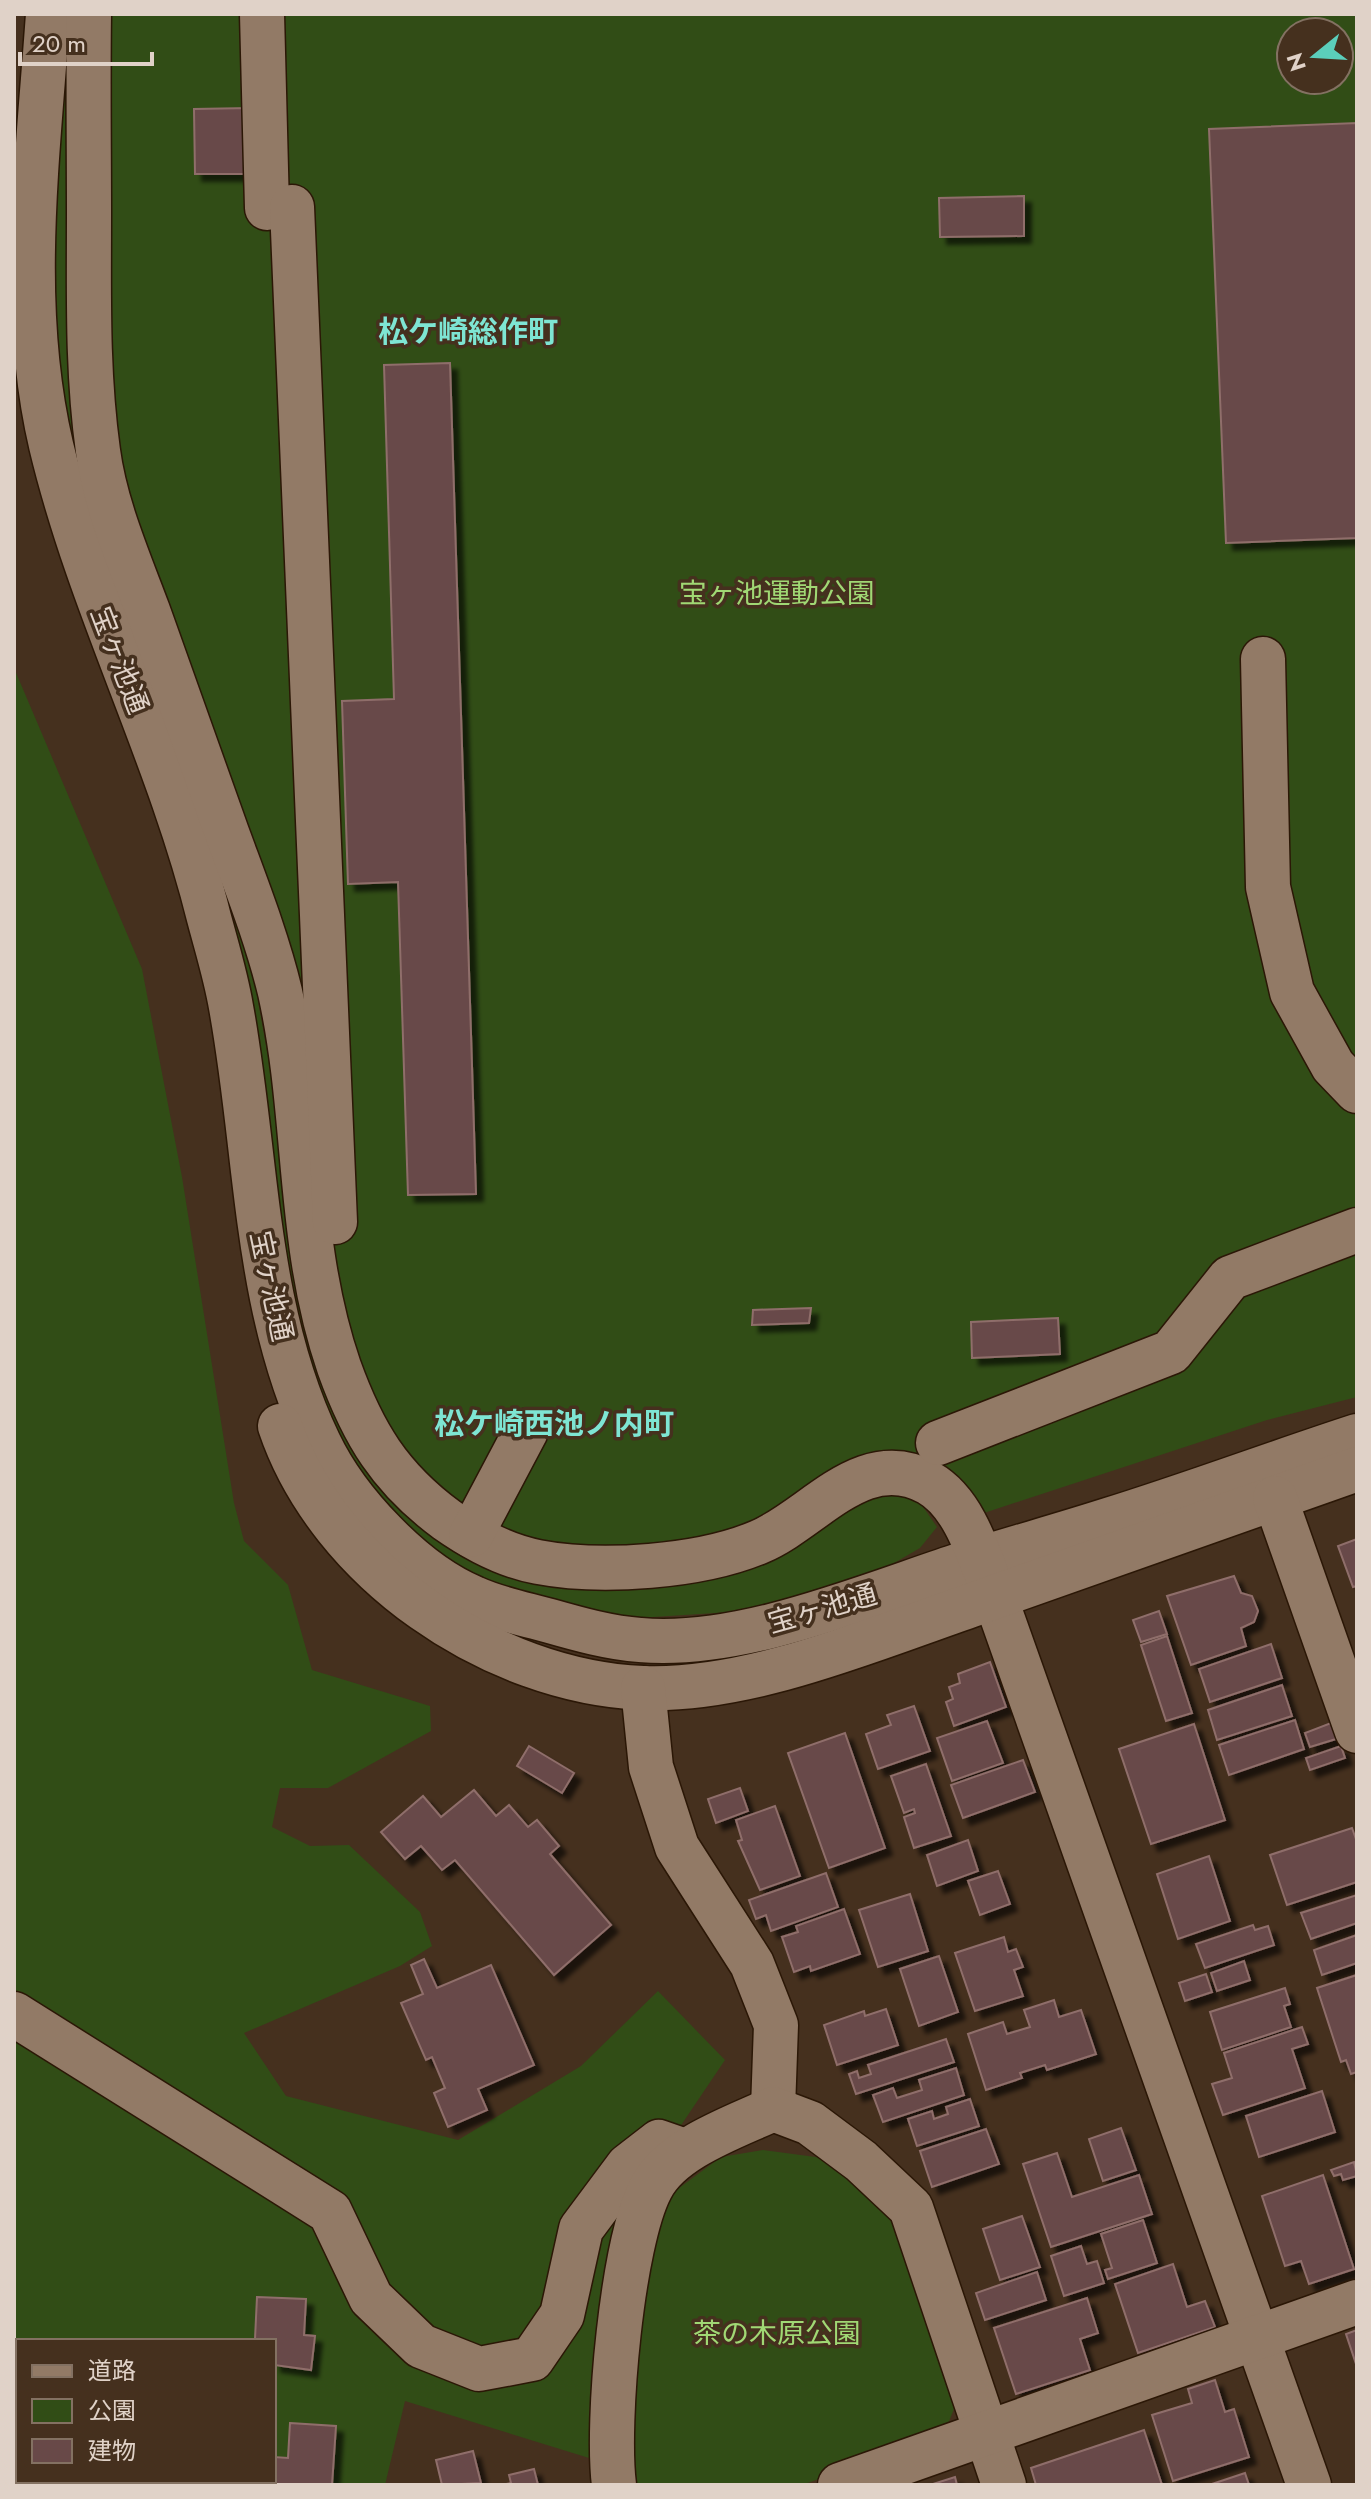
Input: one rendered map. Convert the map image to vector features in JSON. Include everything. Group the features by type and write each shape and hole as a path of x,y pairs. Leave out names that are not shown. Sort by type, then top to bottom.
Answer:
{"street":[{"path":"14,199 21,14"},
{"name":"宝ヶ池通","path":"48,14 32,259 35,332 51,445 94,593 156,751 206,905 231,1005 264,1265 277,1326 320,1447 383,1531 428,1570 472,1598 567,1626 639,1640 735,1633 988,1578 1275,1498 1357,1469"},
{"path":"89,14 88,369 99,459 126,551 264,936 288,1043 306,1222 317,1297 340,1369 377,1453 406,1486 471,1535 535,1562 584,1567 670,1562 721,1555 763,1540 855,1479 885,1474 911,1475 933,1485 956,1506 988,1578 1309,2485"},
{"path":"262,14 280,208 335,1222"},
{"name":"宝ヶ池通","path":"14,384 29,473 47,542 151,806 202,982 222,1107 240,1279 252,1338 285,1440 320,1502 406,1598 461,1636 510,1657 577,1678 643,1688 697,1684 820,1658 1110,1520 1357,1436"},
{"path":"1263,659 1268,887 1292,992 1333,1066 1357,1091"},
{"path":"938,1443 1171,1352 1230,1278 1357,1230"},
{"path":"471,1535 526,1431"},
{"path":"1275,1498 1357,1731"},
{"path":"643,1688 651,1767 677,1847 752,1964 776,2025 773,2109"},
{"path":"14,2014 330,2212 371,2298 421,2346 479,2369 532,2359 562,2315 581,2229 628,2166 659,2142 685,2151"},
{"path":"614,2485 610,2449 629,2258 651,2186 685,2151 773,2109 810,2123 861,2161 911,2208 1004,2485"},
{"path":"840,2485 1357,2302"}],"green space":[{"path":"57,14 73,14 71,357 228,873 253,974 271,1073 285,1216 313,1347 348,1442 407,1517 481,1562 563,1585 881,1492 917,1498 937,1527 920,1548 870,1577 746,1611 638,1618 534,1600 467,1578 380,1510 304,1370 243,994 64,441 51,334"},
{"name":"宝ヶ池運動公園","path":"101,14 1357,14 1357,1397 1267,1420 984,1513 926,1460 740,1537 643,1559 511,1546 394,1462 338,1338 307,1041 112,457"},
{"path":"14,668 142,969 182,1177 234,1503 244,1541 288,1585 312,1670 430,1706 431,1731 328,1788 280,1788 272,1827 310,1846 349,1845 420,1912 432,1946 400,1966 244,2033 286,2096 458,2140 581,2066 658,1991 725,2060 632,2198 612,2295 589,2458 405,2401 385,2485 14,2485"},
{"name":"茶の木原公園","path":"763,2150 823,2158 859,2184 898,2229 961,2391 944,2434 802,2485 636,2485 627,2399 640,2217 721,2157"}],"building":[{"path":"250,108 251,174 195,174 194,109"},
{"path":"1357,123 1357,538 1226,543 1209,129"},
{"path":"1024,196 1024,236 940,237 939,198"},
{"path":"450,363 476,1194 408,1195 398,882 348,884 342,701 394,699 384,365"},
{"path":"811,1308 809,1323 752,1325 753,1310"},
{"path":"1058,1318 1060,1354 972,1358 971,1322"},
{"path":"1357,1539 1357,1586 1353,1587 1338,1546"},
{"path":"1234,1576 1241,1593 1252,1596 1258,1611 1254,1622 1241,1628 1246,1646 1191,1665 1167,1596"},
{"path":"1159,1611 1167,1634 1141,1642 1133,1620"},
{"path":"1167,1636 1192,1713 1166,1721 1141,1645"},
{"path":"1271,1644 1282,1678 1210,1702 1199,1669"},
{"path":"990,1662 1006,1707 954,1726 946,1702 953,1699 949,1687 960,1683 958,1674"},
{"path":"1282,1685 1292,1716 1217,1740 1208,1710"},
{"path":"914,1706 930,1751 878,1769 866,1734 891,1725 887,1715"},
{"path":"1295,1720 1304,1749 1229,1775 1219,1745"},
{"path":"987,1721 1003,1763 952,1781 937,1738"},
{"path":"1331,1723 1336,1739 1310,1747 1305,1733"},
{"path":"1194,1724 1225,1820 1151,1844 1119,1749"},
{"path":"845,1733 885,1848 829,1868 788,1753"},
{"path":"529,1746 574,1773 562,1793 517,1766"},
{"path":"1341,1746 1345,1758 1310,1770 1306,1758"},
{"path":"1023,1760 1035,1792 963,1818 951,1785"},
{"path":"926,1764 951,1836 914,1848 904,1817 915,1813 914,1809 904,1813 891,1776"},
{"path":"740,1788 748,1811 716,1823 708,1799"},
{"path":"474,1790 496,1816 509,1805 528,1827 537,1820 559,1846 550,1854 611,1925 554,1975 455,1860 442,1870 421,1846 405,1859 381,1832 423,1796 441,1817"},
{"path":"775,1806 800,1876 760,1890 738,1841 742,1840 736,1820"},
{"path":"1352,1828 1357,1842 1357,1882 1287,1905 1270,1855"},
{"path":"968,1840 978,1871 937,1886 927,1855"},
{"path":"1209,1856 1230,1921 1178,1939 1157,1874"},
{"path":"998,1871 1010,1904 980,1915 968,1881"},
{"path":"826,1873 838,1907 771,1931 766,1915 756,1919 749,1900"},
{"path":"910,1894 928,1951 878,1967 859,1910"},
{"path":"1357,1895 1357,1923 1311,1939 1301,1913"},
{"path":"844,1909 860,1954 811,1971 810,1966 794,1972 782,1937 798,1932 796,1926"},
{"path":"1253,1925 1255,1930 1268,1926 1274,1945 1205,1968 1196,1944"},
{"path":"1357,1935 1357,1963 1322,1975 1314,1950"},
{"path":"1004,1937 1008,1952 1016,1949 1023,1967 1014,1970 1023,1996 975,2011 955,1953"},
{"path":"939,1956 958,2012 919,2026 900,1969"},
{"path":"424,1959 437,1988 491,1965 534,2065 478,2089 487,2110 448,2127 434,2093 445,2088 432,2057 426,2060 401,2003 423,1994 411,1965"},
{"path":"1244,1961 1250,1980 1217,1991 1211,1973"},
{"path":"1206,1974 1212,1992 1185,2001 1179,1983"},
{"path":"1357,1975 1357,2072 1351,2074 1346,2060 1341,2062 1317,1988"},
{"path":"1285,1988 1290,2004 1284,2006 1291,2027 1222,2050 1210,2012"},
{"path":"1054,2000 1059,2017 1081,2010 1096,2054 1047,2070 1045,2065 1020,2073 1022,2078 986,2090 968,2034 1003,2022 1007,2034 1030,2027 1024,2010"},
{"path":"886,2009 898,2045 837,2065 824,2025 864,2011 865,2016"},
{"path":"1302,2027 1308,2044 1292,2049 1305,2088 1223,2115 1212,2084 1232,2078 1224,2053"},
{"path":"946,2039 954,2062 856,2094 849,2074 857,2071 859,2078 871,2074 868,2065"},
{"path":"956,2068 964,2095 883,2122 873,2095 893,2088 897,2098 922,2090 919,2080"},
{"path":"1322,2091 1335,2132 1259,2157 1246,2116"},
{"path":"970,2099 979,2126 917,2146 908,2119 932,2111 934,2119 948,2114 946,2107"},
{"path":"1121,2128 1136,2170 1103,2181 1089,2139"},
{"path":"986,2129 999,2164 932,2187 920,2151"},
{"path":"1057,2153 1072,2197 1139,2175 1152,2214 1051,2247 1023,2164"},
{"path":"1354,2162 1357,2176 1343,2180 1341,2174 1334,2176 1331,2170"},
{"path":"1323,2175 1354,2269 1309,2284 1301,2261 1285,2266 1262,2196"},
{"path":"1022,2216 1040,2267 1000,2280 983,2229"},
{"path":"1143,2220 1157,2263 1108,2279 1105,2270 1112,2268 1101,2234"},
{"path":"1081,2246 1087,2264 1097,2261 1104,2283 1064,2296 1051,2256"},
{"path":"1173,2264 1187,2307 1205,2301 1215,2327 1138,2353 1115,2284"},
{"path":"1037,2272 1046,2300 985,2320 976,2293"},
{"path":"257,2297 306,2299 304,2335 315,2336 311,2370 276,2365 276,2339 255,2339"},
{"path":"1087,2298 1098,2333 1080,2339 1090,2370 1016,2394 994,2328"},
{"path":"1357,2330 1357,2367 1346,2334"},
{"path":"1215,2380 1225,2412 1234,2409 1249,2457 1173,2481 1152,2415 1192,2403 1188,2389"},
{"path":"290,2423 336,2426 332,2485 264,2485 276,2483 276,2457 288,2458"},
{"path":"1144,2430 1162,2485 1036,2485 1031,2468"},
{"path":"473,2451 481,2483 442,2485 436,2460"},
{"path":"534,2469 538,2485 501,2485 511,2483 509,2475"},
{"path":"1245,2473 1249,2485 1209,2485"},
{"path":"955,2477 957,2485 930,2485"}],"district":[{"name":"松ケ崎総作町","path":"468,332"},
{"name":"松ケ崎西池ノ内町","path":"554,1424"}]}
